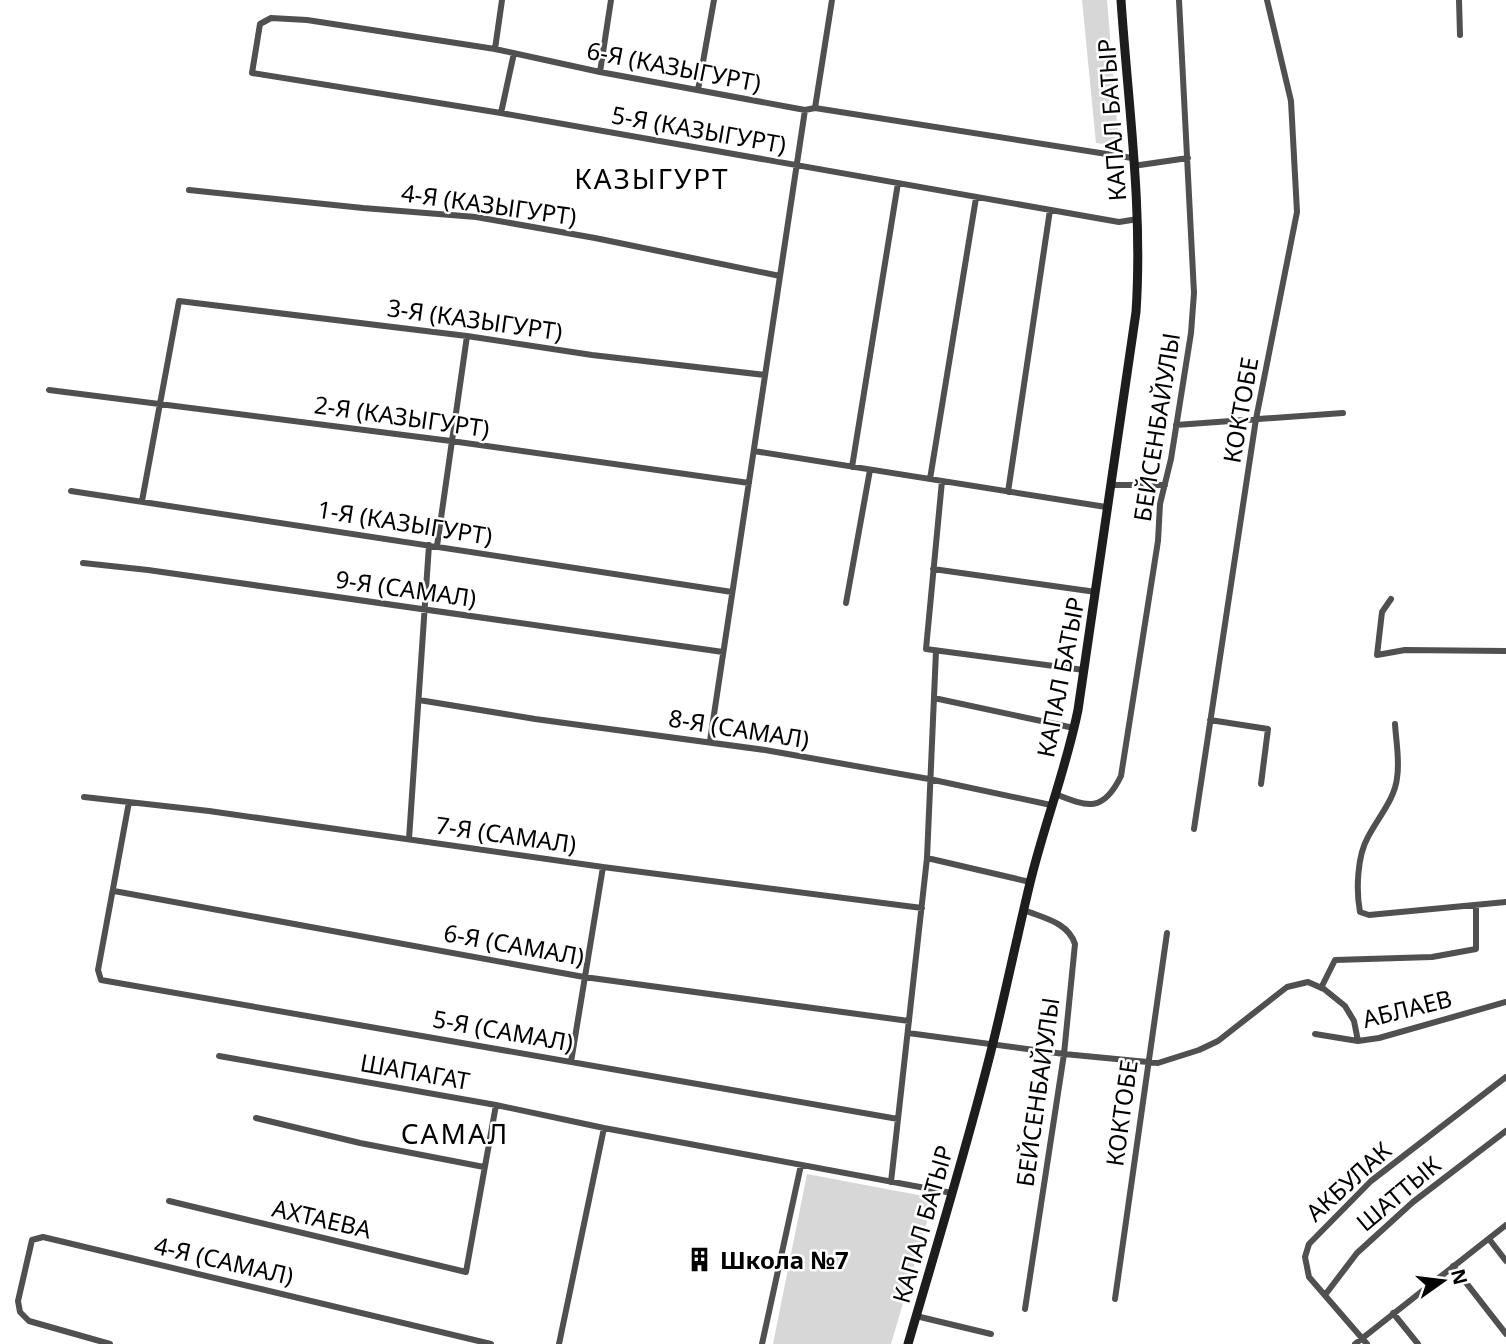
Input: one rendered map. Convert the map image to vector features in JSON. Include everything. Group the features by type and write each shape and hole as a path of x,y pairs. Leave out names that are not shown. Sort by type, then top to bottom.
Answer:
{"main road":[{"name":"КАПАЛ БАТЫР","path":"908,1344 993,1044 1030,882 1070,748 1084,670 1136,312 1139,266 1138,219 1121,0"}],"street":[{"path":"495,49 502,0"},
{"path":"600,72 611,0"},
{"path":"698,90 714,0"},
{"path":"815,108 832,0"},
{"name":"БЕЙСЕНБАЙУЛЫ","path":"1055,794 1083,805 1099,802 1112,793 1121,776 1191,333 1194,293 1180,0"},
{"name":"КОКТОБЕ","path":"1194,829 1256,419 1297,212 1291,100 1268,0"},
{"path":"1459,0 1460,35"},
{"name":"6-Я (КАЗЫГУРТ)","path":"252,73 260,24 271,18 307,20 495,49 600,72 806,110 815,108 1133,162 1188,158"},
{"path":"501,113 514,53"},
{"name":"5-Я (КАЗЫГУРТ)","path":"252,73 501,113 1119,222 1138,219"},
{"path":"710,741 806,110"},
{"path":"852,467 898,183"},
{"name":"4-Я (КАЗЫГУРТ)","path":"189,190 487,219 780,276"},
{"path":"930,479 976,198"},
{"path":"1008,492 1050,210"},
{"name":"3-Я (КАЗЫГУРТ)","path":"158,403 179,302 765,375"},
{"path":"437,546 467,336"},
{"name":"2-Я (КАЗЫГУРТ)","path":"49,390 451,441 749,483"},
{"path":"142,500 158,403"},
{"path":"1176,425 1343,413"},
{"path":"754,451 1106,507"},
{"path":"846,603 870,470"},
{"path":"942,481 926,649 1084,670"},
{"path":"1110,485 1165,485"},
{"name":"1-Я (КАЗЫГУРТ)","path":"71,491 732,592"},
{"path":"409,839 429,545"},
{"name":"9-Я (САМАЛ)","path":"83,563 723,652"},
{"path":"933,569 1096,592"},
{"path":"1391,599 1382,612 1377,655 1405,650 1506,651"},
{"path":"891,1182 927,858 936,651"},
{"path":"934,698 1074,728"},
{"name":"8-Я (САМАЛ)","path":"419,700 535,719 710,741 929,779 1051,805"},
{"path":"1210,720 1268,729 1261,783"},
{"path":"1395,724 1397,779 1366,841 1360,874 1360,912 1368,915 1506,902"},
{"name":"7-Я (САМАЛ)","path":"84,797 209,811 603,867 922,908"},
{"path":"114,891 129,802"},
{"path":"927,858 1030,882"},
{"path":"571,1062 603,867"},
{"name":"6-Я (САМАЛ)","path":"114,891 584,977 909,1021"},
{"name":"5-Я (САМАЛ)","path":"114,891 98,970 102,980 898,1119"},
{"path":"1321,988 1335,960 1432,957 1476,949 1476,905"},
{"name":"БЕЙСЕНБАЙУЛЫ","path":"1024,910 1065,927 1072,934 1075,944 1064,1054 1025,1309"},
{"name":"КОКТОБЕ","path":"1115,1299 1167,933"},
{"path":"908,1033 1147,1064 1175,1059 1218,1041 1295,984 1308,982 1321,988 1349,1011 1354,1021 1357,1041"},
{"name":"АБЛАЕВ","path":"1315,1034 1357,1041 1379,1038 1506,1002"},
{"name":"ШАПАГАТ","path":"219,1056 496,1105 604,1128 952,1193"},
{"name":"АКБУЛАК","path":"1365,1341 1309,1277 1305,1257 1309,1244 1371,1181 1506,1077"},
{"path":"256,1118 360,1143 484,1167 496,1105"},
{"path":"559,1344 604,1128"},
{"name":"ШАТТЫК","path":"1325,1295 1357,1253 1413,1202 1506,1131"},
{"path":"762,1344 801,1165"},
{"name":"АХТАЕВА","path":"169,1201 466,1272 484,1167"},
{"path":"1355,1344 1365,1341 1393,1313 1506,1225"},
{"name":"4-Я (САМАЛ)","path":"110,1344 29,1321 20,1312 18,1301 32,1240 43,1237 491,1344"},
{"path":"1489,1239 1506,1261"},
{"path":"1452,1266 1506,1334"},
{"path":"1393,1313 1418,1344"},
{"path":"916,1317 991,1334"}],"shaded area":[{"path":"1082,0 1107,0 1119,146 1096,143"},
{"path":"807,1174 934,1198 891,1344 773,1344"}],"place":[{"name":"Школа №7","path":"700,1259"}],"district":[{"name":"КАЗЫГУРТ","path":"652,178"},
{"name":"САМАЛ","path":"455,1133"}]}
